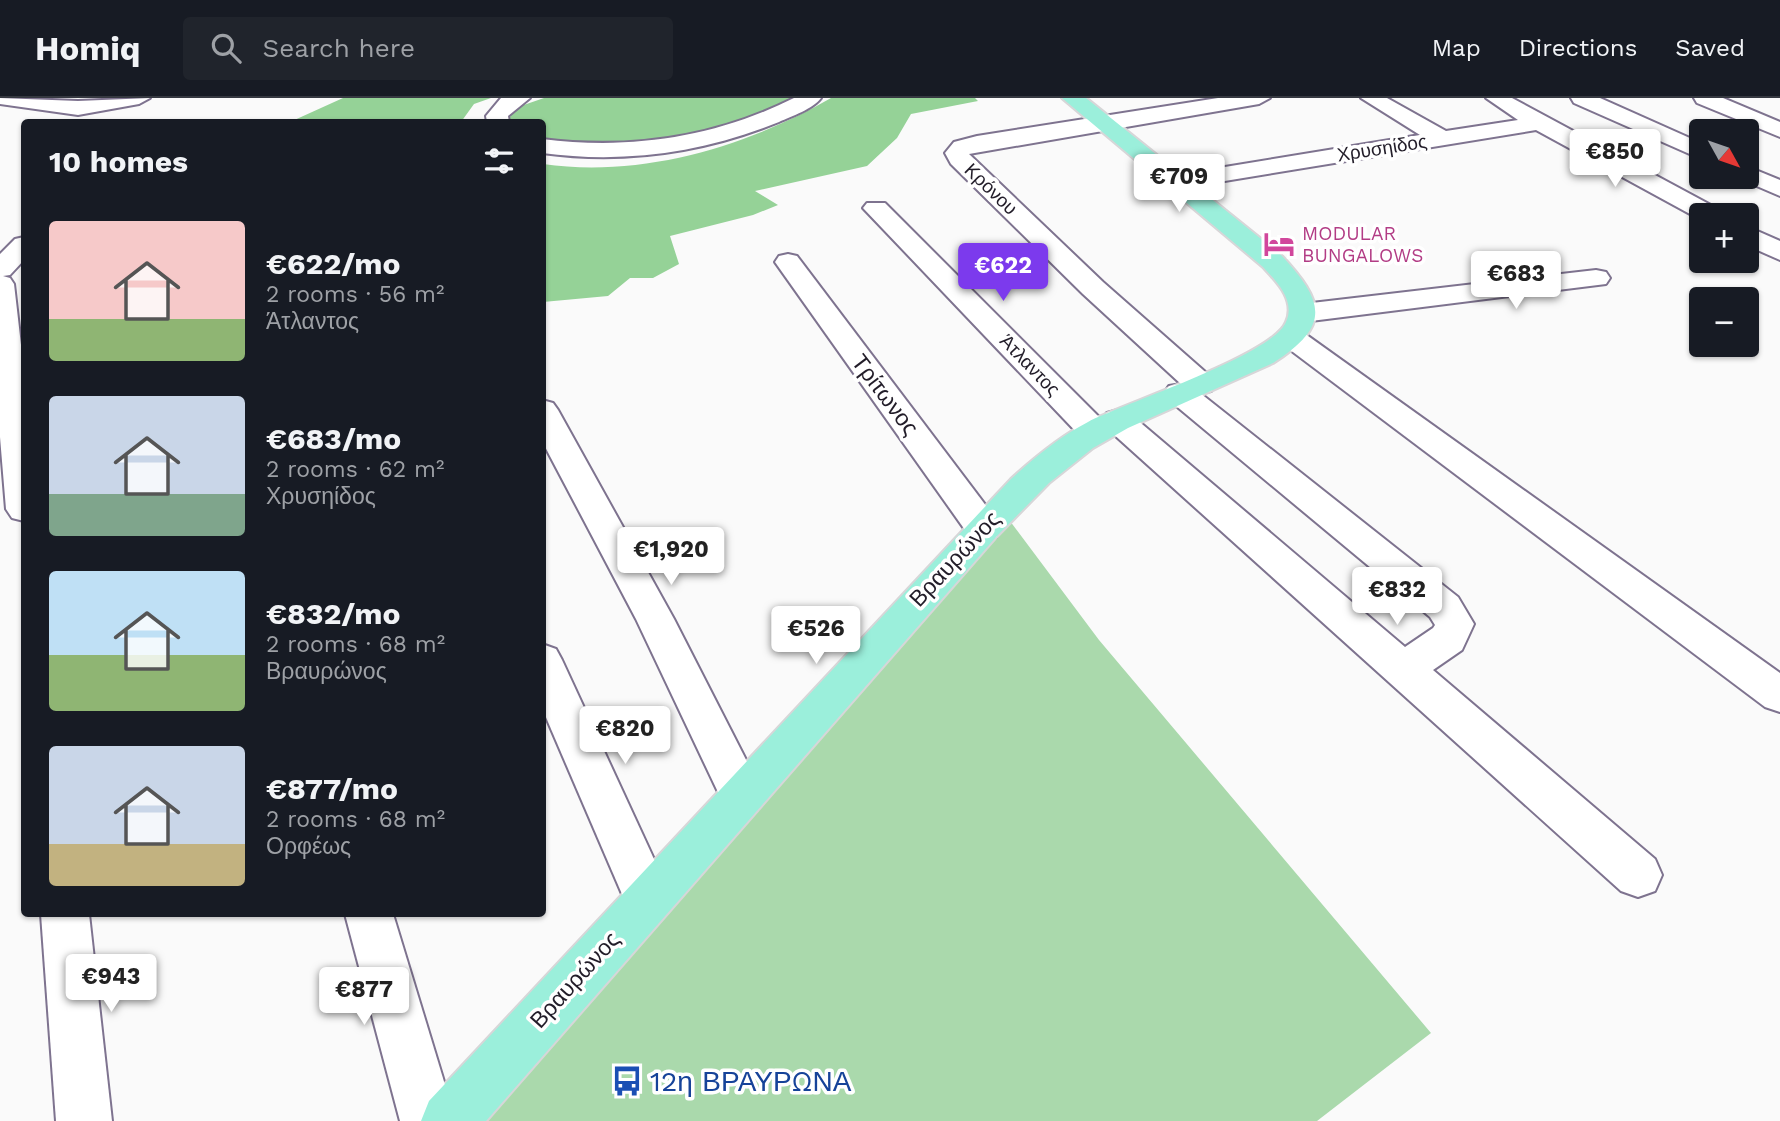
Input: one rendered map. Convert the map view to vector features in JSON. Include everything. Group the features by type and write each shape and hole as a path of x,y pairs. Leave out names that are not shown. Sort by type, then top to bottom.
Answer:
{"main road":[{"path":"1073,98 1272,261 1293,283 1302,303 1297,325"},
{"name":"Βραυρώνος","path":"449,1121 983,528 1030,481 1106,426 1270,352 1297,325"}],"street":[{"path":"0,98 78,108 139,98"},
{"path":"118,119 162,98"},
{"path":"498,119 506,104 519,98"},
{"path":"546,146 610,151 673,144 763,120 810,98"},
{"path":"1103,122 1259,98"},
{"path":"1373,98 1441,138"},
{"path":"1497,98 1689,203"},
{"path":"1582,98 1689,147"},
{"path":"1705,98 1780,130"},
{"path":"0,117 21,120"},
{"name":"Κρόνου","path":"1103,122 977,143 962,147 957,153 959,159 1093,288 1190,388"},
{"name":"Χρυσηίδος","path":"1177,182 1539,123"},
{"path":"1759,179 1780,189"},
{"name":"Άτλαντος","path":"876,208 1106,426 1401,671 1638,876"},
{"path":"1759,240 1780,251"},
{"path":"0,269 21,248"},
{"name":"Τρίτωνος","path":"788,262 983,528"},
{"path":"1297,325 1596,278"},
{"path":"0,284 21,481"},
{"path":"1297,325 1780,695"},
{"path":"1190,388 1444,607 1455,624 1448,639 1401,671"},
{"path":"546,417 655,619 742,794"},
{"path":"546,669 648,899"},
{"path":"65,917 84,1121"},
{"path":"370,917 428,1121"}],"green space":[{"path":"343,98 491,98 474,104 463,119 297,119"},
{"path":"544,98 794,98 736,125 704,134 640,144 546,144 546,119 509,119 515,108"},
{"path":"831,98 975,98 978,101 911,114 897,138 867,166 755,191 778,205 753,215 670,236 679,264 653,278 630,278 608,296 546,302 546,164 617,166 692,155 764,131"},
{"path":"1001,509 1099,640 1431,1033 1317,1121 449,1121"}],"place":[{"name":"MODULAR BUNGALOWS","path":"1279,244"},
{"name":"12η ΒΡΑΥΡΩΝΑ","path":"627,1081"}]}
